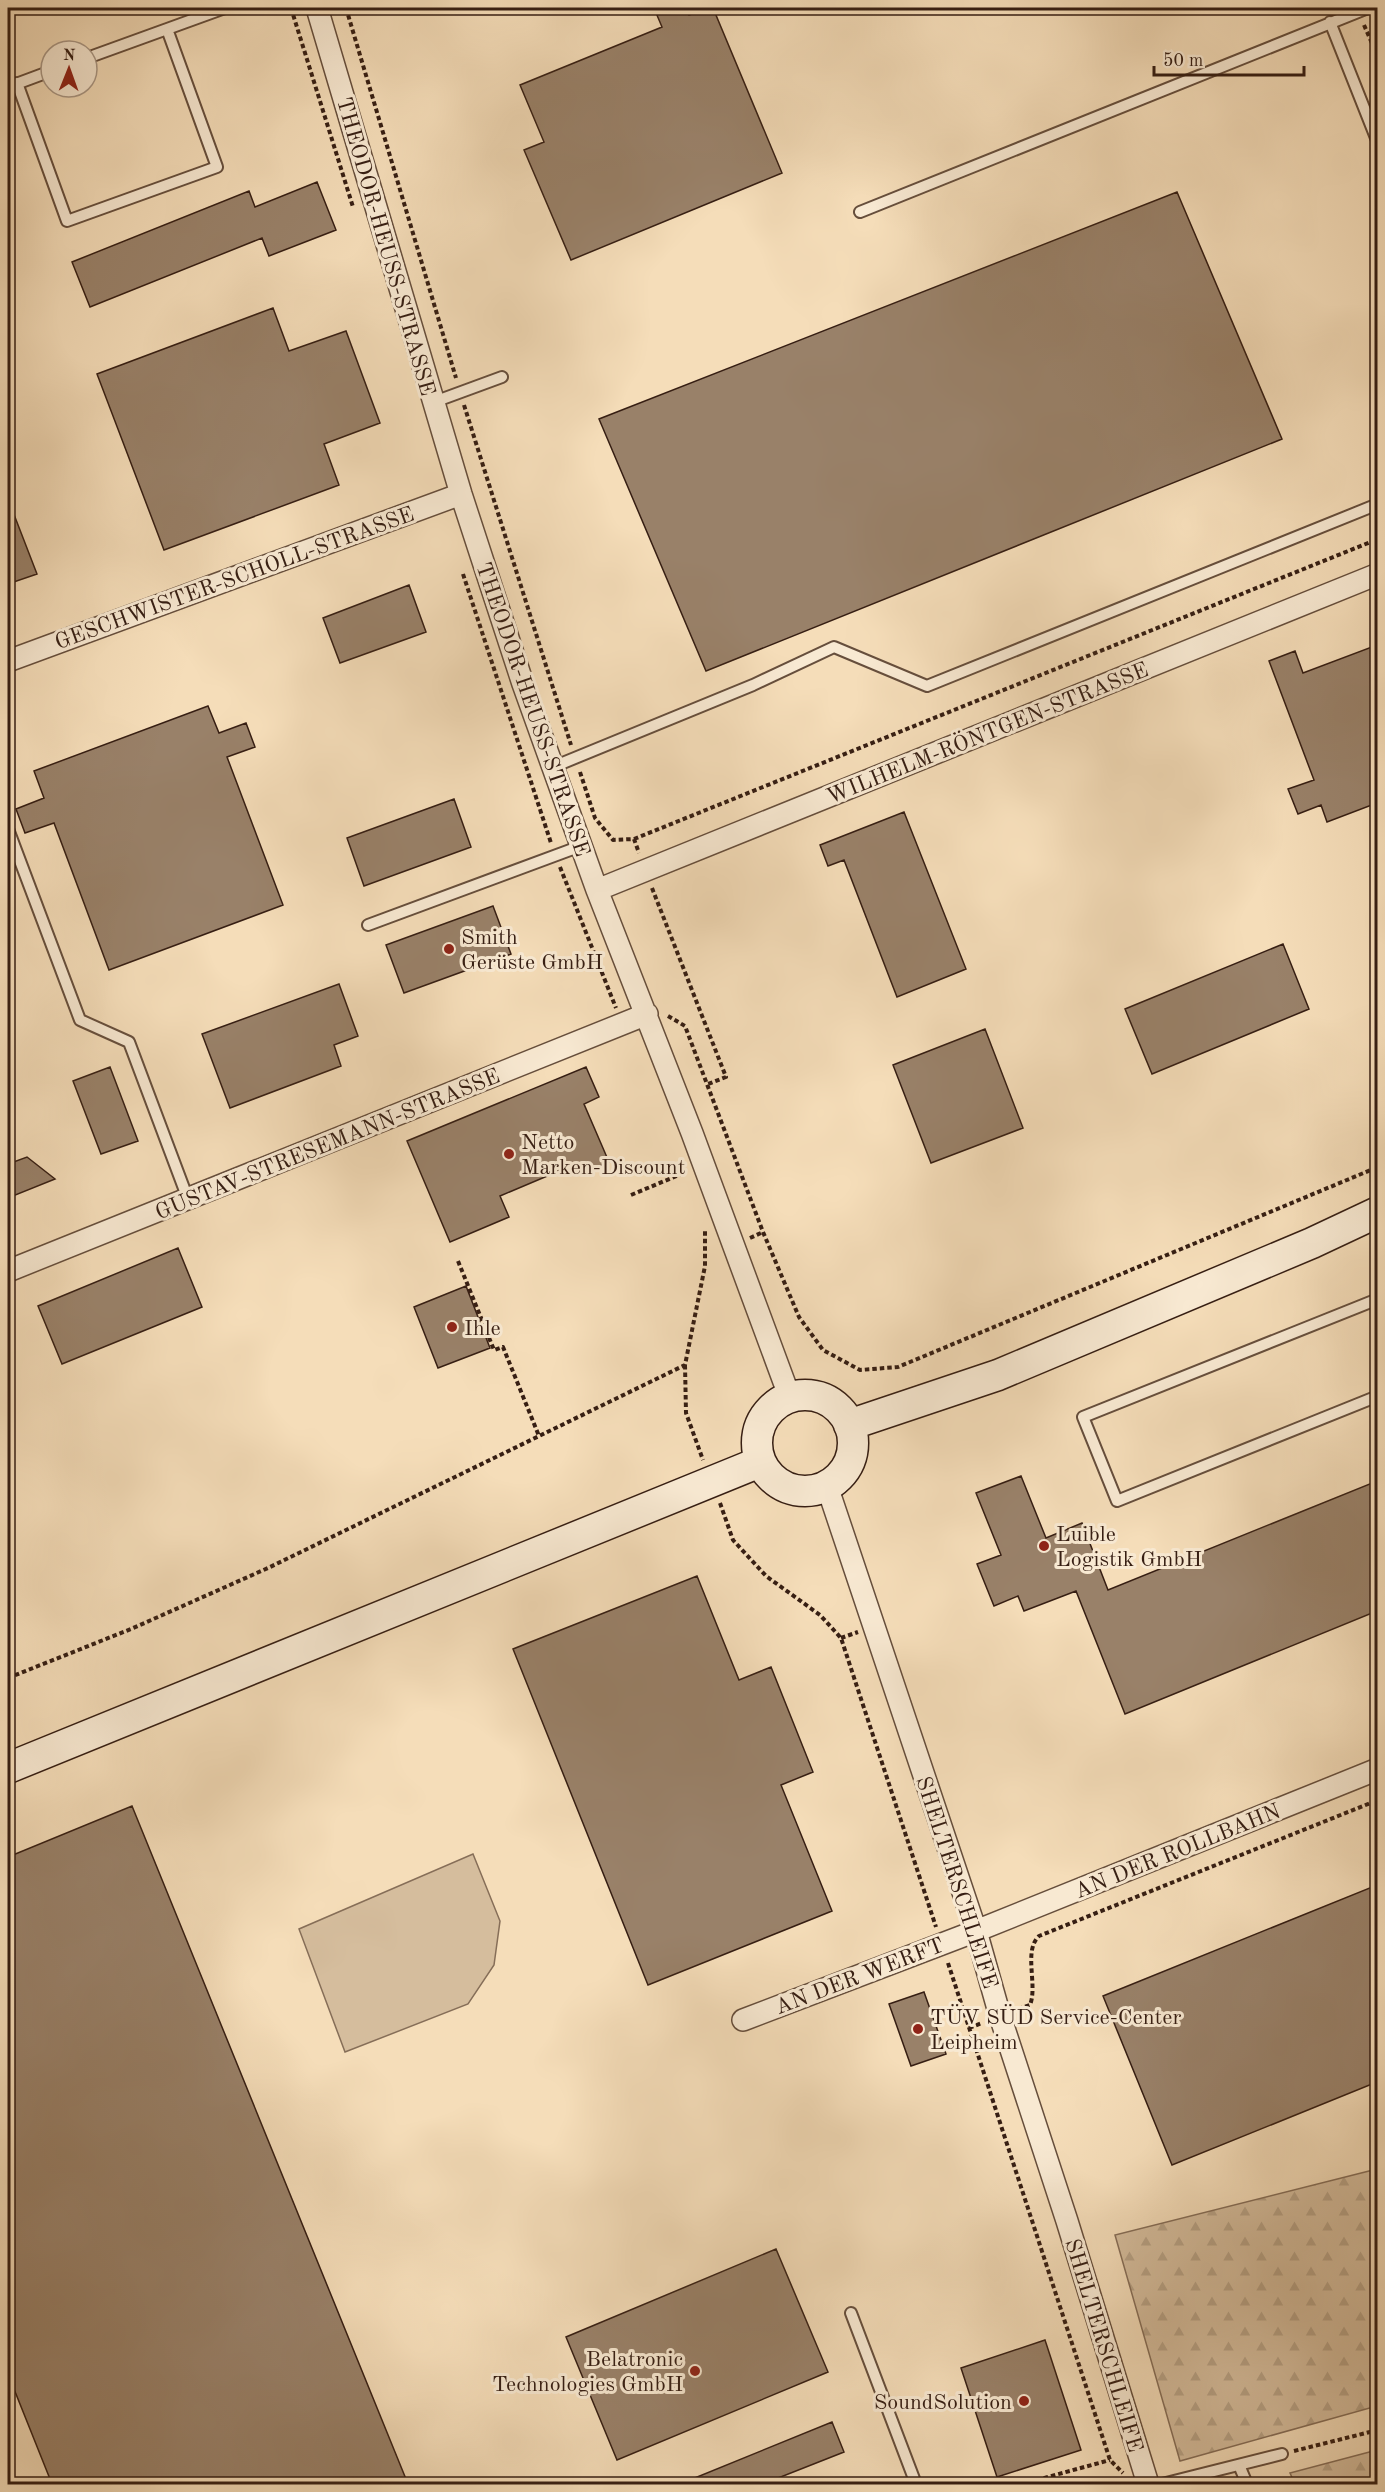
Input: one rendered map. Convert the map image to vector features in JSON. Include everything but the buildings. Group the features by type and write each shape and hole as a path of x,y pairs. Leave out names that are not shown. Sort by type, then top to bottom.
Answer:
{"main road":[{"path":"849,1425 998,1376 1312,1243 1377,1212"},
{"path":"808,1395 825,1400 840,1410 849,1425 853,1442 850,1460 841,1475 827,1486 808,1491 788,1489 771,1478 760,1462 756,1447 761,1423 776,1405 790,1398 808,1395"},
{"path":"8,1768 760,1462"}],"street":[{"name":"THEODOR-HEUSS-STRASSE","path":"317,8 461,494 553,766 597,890 647,1014 790,1398"},
{"name":"GESCHWISTER-SCHOLL-STRASSE","path":"8,661 461,494"},
{"name":"WILHELM-RÖNTGEN-STRASSE","path":"597,890 1377,573"},
{"name":"GUSTAV-STRESEMANN-STRASSE","path":"8,1271 647,1014"},
{"name":"SHELTERSCHLEIFE","path":"827,1486 976,1930 999,2016 1067,2221 1148,2484"},
{"name":"AN DER ROLLBAHN","path":"976,1930 1377,1769"},
{"name":"AN DER WERFT","path":"743,2020 976,1930"}],"lane":[{"path":"99,54 225,8"},
{"path":"860,212 1363,9"},
{"path":"1330,22 1377,143"},
{"path":"39,75 12,85 67,221 217,166 167,29"},
{"path":"434,402 502,377"},
{"path":"553,766 753,685 834,647 927,686 1377,504"},
{"path":"8,829 80,1020 129,1042 188,1199"},
{"path":"368,925 581,846"},
{"path":"1377,1299 1083,1417 1117,1501 1377,1396"},
{"path":"851,2313 916,2484"},
{"path":"1162,2484 1282,2454"},
{"path":"1239,2465 1246,2484"}],"path":[{"path":"346,8 460,393 575,758 595,818 613,840 634,839 1377,539"},
{"path":"1363,9 1377,57"},
{"path":"634,839 726,1077 708,1084"},
{"path":"647,1014 663,1014 685,1026 763,1232 800,1317 823,1350 860,1370 898,1367 1377,1167"},
{"path":"711,1183 740,1170"},
{"path":"631,1195 689,1171"},
{"path":"704,1220 705,1266 685,1365 686,1413 704,1461"},
{"path":"458,1261 494,1350 503,1347 539,1436"},
{"path":"8,1677 131,1629 257,1573 685,1365"},
{"path":"718,1499 733,1540 766,1576 820,1615 841,1638 1110,2460 1126,2476"},
{"path":"969,2028 1030,2005 1034,1995 1032,1948 1039,1936 1377,1800"},
{"path":"1282,2454 1377,2430"},
{"path":"1022,2484 1110,2460"}],"green space":[{"path":"473,1854 500,1921 494,1965 468,2004 345,2052 299,1929"},
{"path":"1377,2169 1377,2406 1180,2461 1115,2235"},
{"path":"1377,2450 1377,2484 1295,2484 1290,2473"}],"place":[{"name":"Smith Gerüste GmbH","path":"449,949"},
{"name":"Netto Marken-Discount","path":"509,1154"},
{"name":"Ihle","path":"452,1327"},
{"name":"Luible Logistik GmbH","path":"1044,1546"},
{"name":"TÜV SÜD Service-Center Leipheim","path":"918,2029"},
{"name":"Belatronic Technologies GmbH","path":"695,2371"},
{"name":"SoundSolution","path":"1024,2401"}]}
